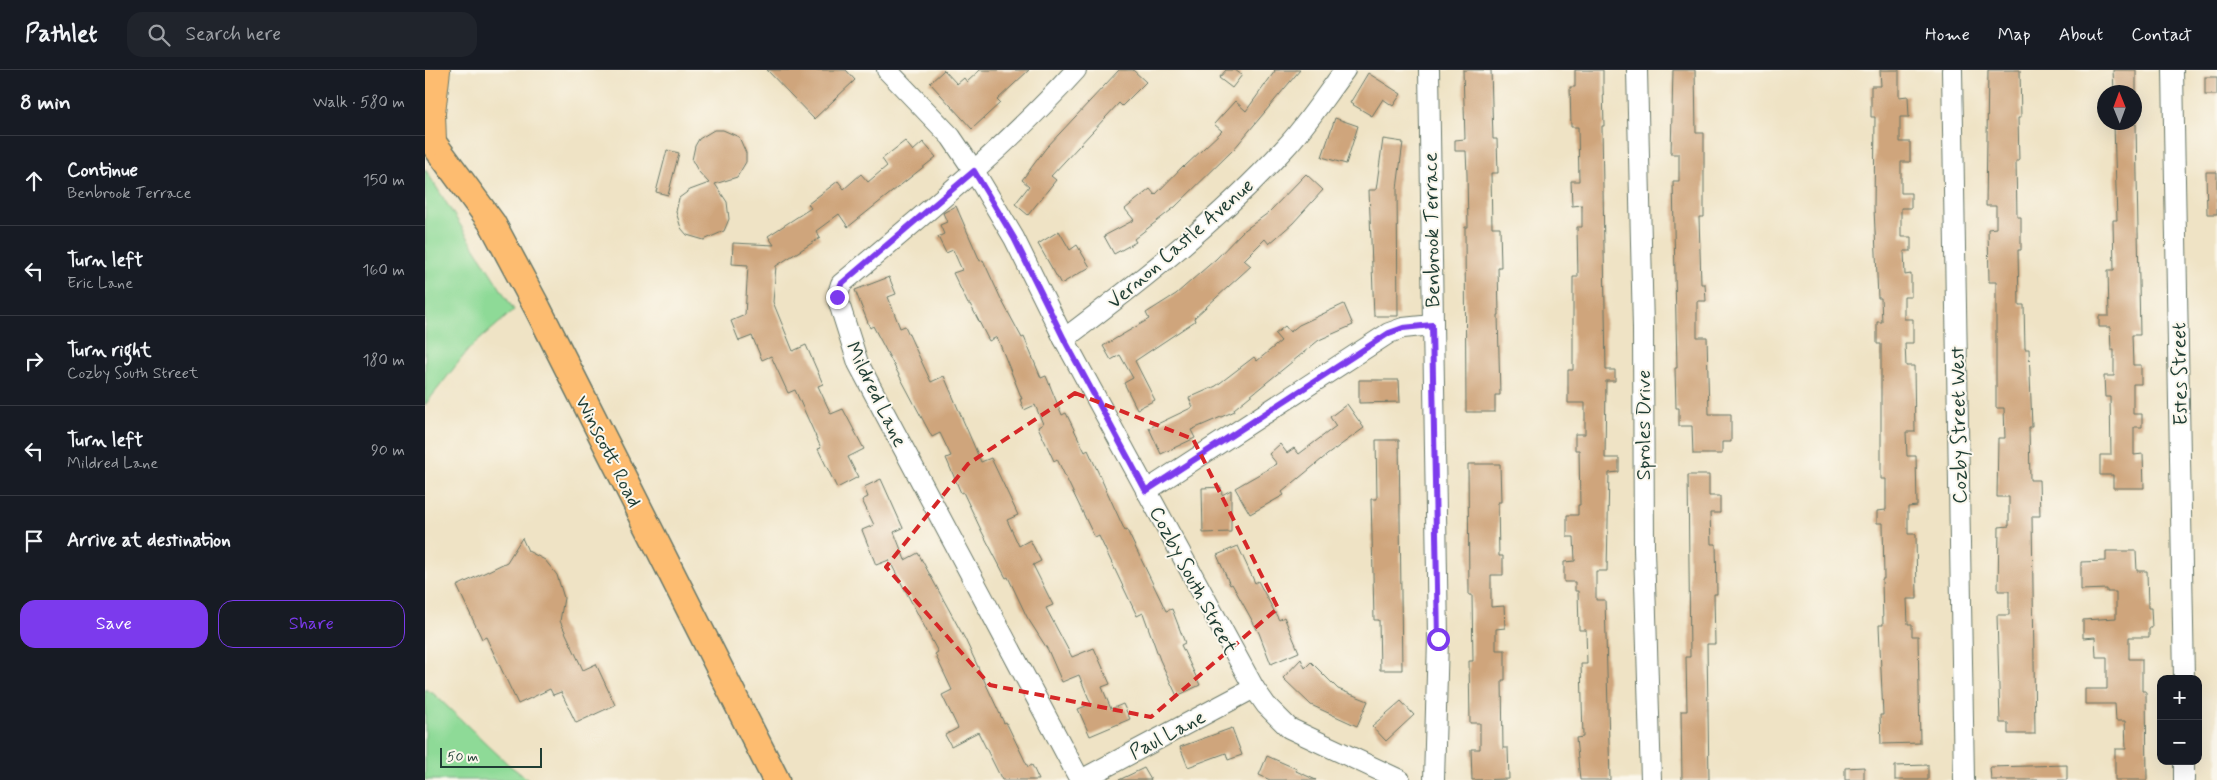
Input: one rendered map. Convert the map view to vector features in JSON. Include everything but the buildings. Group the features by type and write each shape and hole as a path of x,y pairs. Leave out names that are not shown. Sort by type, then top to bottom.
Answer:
{"highway":[{"path":"427,137 436,70"}],"main road":[{"name":"Winscott Road","path":"427,137 492,223 539,309 776,780"}],"street":[{"name":"Cozby South Street","path":"887,70 951,137 974,171 1014,238 1064,339 1146,491 1254,688 1266,705 1289,728 1400,780"},
{"name":"Mildred Lane","path":"1076,70 1054,95 974,171 841,284 837,297 862,371 1081,780"},
{"name":"Vernon Castle Avenue","path":"1064,339 1155,270 1231,204 1287,146 1345,70"},
{"name":"Benbrook Terrace","path":"1429,70 1438,639 1434,780"},
{"name":"Sproles Drive","path":"1637,70 1643,319 1643,540 1651,780"},
{"name":"Cozby Street West","path":"1952,70 1964,780"},
{"name":"Estes Street","path":"2173,70 2184,675"},
{"path":"1146,491 1389,333 1403,328 1432,325"},
{"name":"Paul Lane","path":"1081,780 1254,688"},
{"path":"2185,765 2185,780"}],"highlighted area":[{"path":"1075,393 1193,439 1278,608 1151,717 990,685 886,567 968,464"}],"green space":[{"path":"425,169 514,310 469,349 425,405"},
{"path":"425,689 434,694 509,765 529,780 425,780"}],"route":[{"path":"837,297 841,284 974,171 1014,238 1064,339 1146,491 1389,333 1403,328 1432,325 1438,639"}]}
